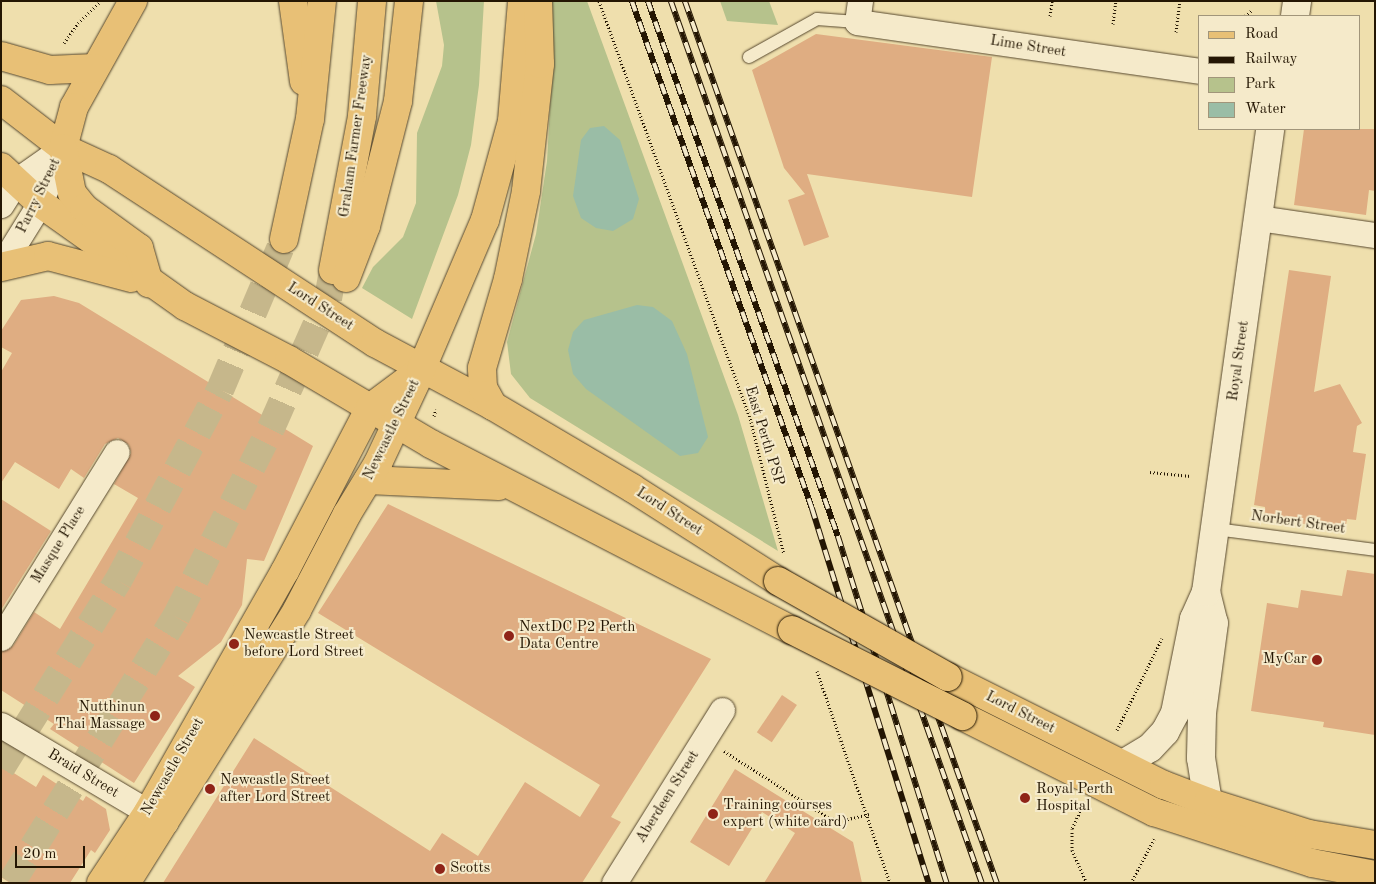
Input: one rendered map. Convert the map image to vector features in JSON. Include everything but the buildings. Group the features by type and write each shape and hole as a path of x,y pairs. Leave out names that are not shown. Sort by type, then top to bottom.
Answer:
{"main road":[{"path":"133,1 74,107 63,148 72,193 84,208 138,248 149,284"},
{"path":"293,1 310,119"},
{"path":"284,239 310,119 322,1"},
{"name":"Graham Farmer Freeway","path":"372,1 362,116 340,274 366,226 398,101 409,1"},
{"path":"421,370 485,220 509,130 522,1"},
{"path":"493,406 483,388 482,368 508,279 526,191 540,64 538,1"},
{"path":"1,56 50,70 95,68"},
{"name":"Lord Street","path":"1,100 63,148 109,169 421,370 493,406 782,571 948,677 1123,764 1208,802 1309,834 1375,845"},
{"name":"Lord Street","path":"8,174 40,202 149,284 398,425 792,630 1154,812 1312,863 1375,875"},
{"path":"1,267 48,256 149,284"},
{"name":"Newcastle Street","path":"126,883 156,818 370,408 421,370"},
{"name":"Newcastle Street","path":"101,883 156,818 297,610 398,425 421,370"},
{"path":"368,480 468,481 519,489"}],"street":[{"path":"1265,13 1279,1"},
{"path":"1295,15 1297,1"},
{"name":"Lime Street","path":"858,12 1198,71"},
{"name":"Royal Street","path":"1123,764 1150,748 1165,732 1174,713 1194,619 1206,592 1270,130"},
{"name":"Parry Street","path":"1,205 8,174 63,148"},
{"name":"Parry Street","path":"1,267 40,202 63,148"},
{"path":"1258,218 1375,235"},
{"name":"Masque Place","path":"1,638 117,452"},
{"name":"Royal Street","path":"1206,592 1214,623 1202,713 1201,758 1208,802"},
{"name":"Aberdeen Street","path":"614,883 722,710"},
{"name":"Braid Street","path":"1,725 156,818"}],"lane":[{"path":"749,57 817,19 858,12"},
{"name":"Norbert Street","path":"1216,529 1375,550"}],"path":[{"path":"58,52 78,23 101,1"},
{"name":"East Perth PSP","path":"599,1 751,422 782,571"},
{"path":"1050,16 1052,1"},
{"path":"1113,24 1116,1"},
{"path":"1176,32 1180,1"},
{"path":"1252,15 1265,13"},
{"path":"1150,472 1191,476"},
{"path":"1117,730 1165,633"},
{"path":"815,664 869,814 890,883"},
{"path":"702,743 732,754 829,818 844,820 869,814"},
{"path":"1083,805 1072,829 1072,850 1087,883"},
{"path":"1131,883 1157,836"}],"green space":[{"path":"436,1 484,1 479,85 471,145 458,195 412,319 362,288 373,267 403,237 416,203 417,133 442,66 444,45"},
{"path":"550,1 587,1 738,415 778,551 530,398 511,374 507,342 536,234 547,161 552,70"},
{"path":"720,1 769,1 778,25 727,21"}],"water":[{"path":"604,126 620,140 639,199 633,219 613,231 596,228 581,218 573,196 581,140 590,128"},
{"path":"637,305 653,307 672,321 687,354 708,437 698,453 680,456 586,389 573,374 568,350 573,332 584,320"}],"tunnel":[{"path":"1,768 118,581 220,390 284,239"},
{"path":"11,883 176,617 271,428 328,299 333,270"}],"railway":[{"path":"632,1 812,508 929,883"},
{"path":"648,1 838,536 947,883"},
{"path":"671,1 982,883"},
{"path":"685,1 997,883"}],"place":[{"name":"NextDC P2 Perth Data Centre","path":"509,636"},
{"name":"Newcastle Street before Lord Street","path":"234,644"},
{"name":"MyCar","path":"1317,660"},
{"name":"Nutthinun Thai Massage","path":"155,716"},
{"name":"Newcastle Street after Lord Street","path":"210,789"},
{"name":"Royal Perth Hospital","path":"1025,798"},
{"name":"Training courses expert (white card)","path":"713,814"},
{"name":"Scotts","path":"440,869"}]}
